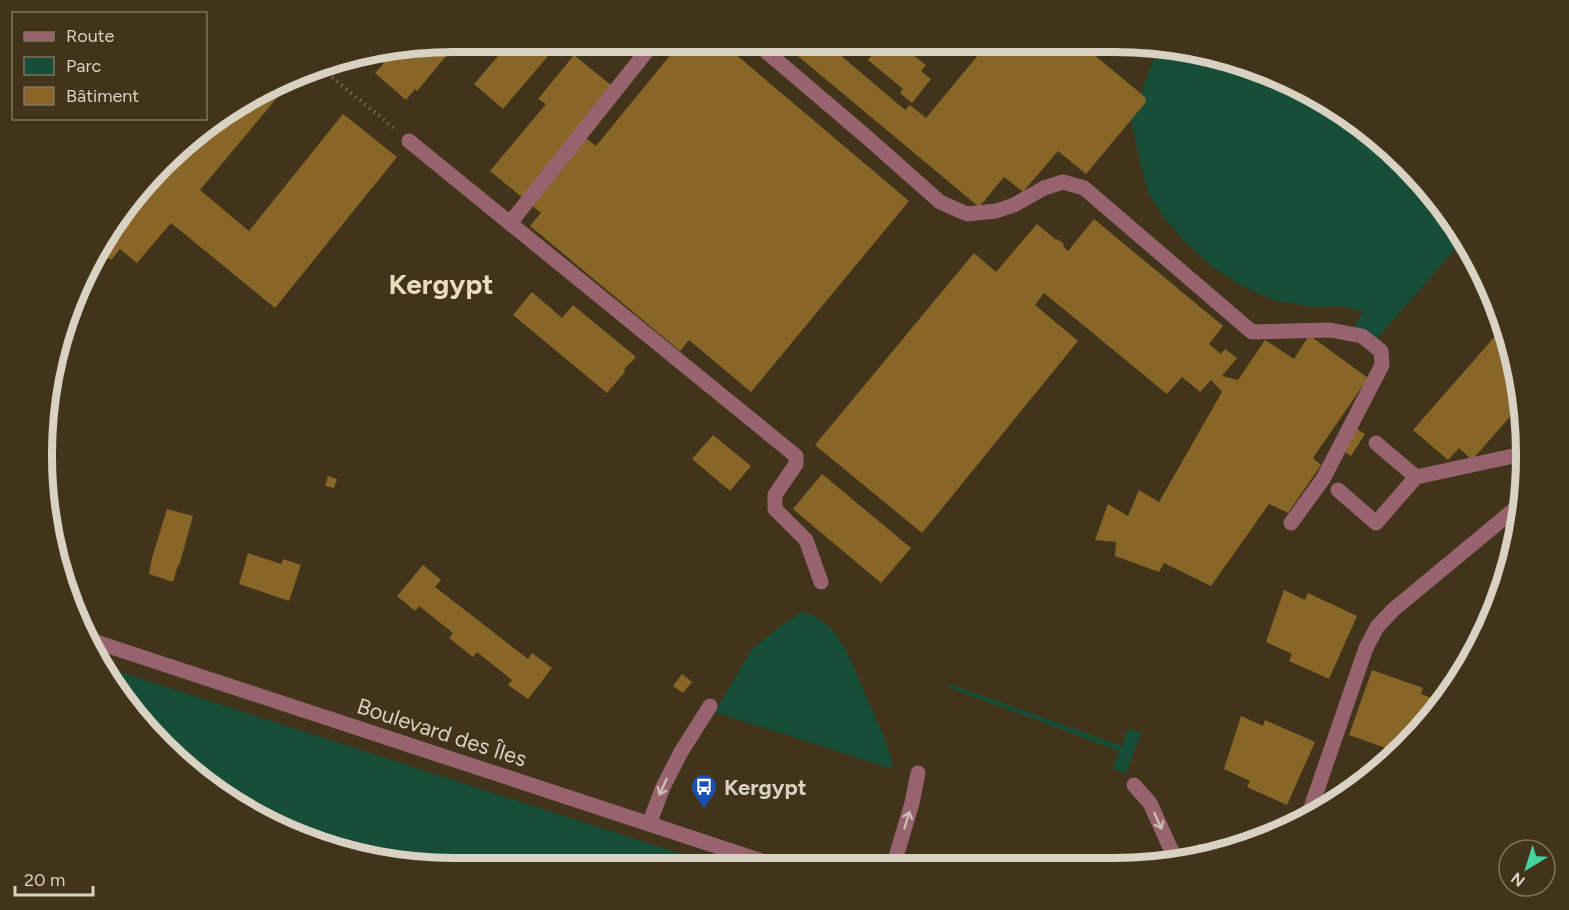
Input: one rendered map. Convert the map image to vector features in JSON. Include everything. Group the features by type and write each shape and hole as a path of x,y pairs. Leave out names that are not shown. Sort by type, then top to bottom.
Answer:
{"street":[{"path":"510,223 646,52"},
{"path":"767,52 940,202 968,214 996,211 1044,188 1063,182 1084,188 1252,332 1330,330 1362,336 1381,351 1382,365 1323,479 1291,523"},
{"path":"409,141 795,456 796,465 775,495 775,509 806,540 821,582"},
{"path":"1376,443 1416,477"},
{"path":"1338,490 1376,523 1416,477 1516,455"},
{"path":"1312,806 1366,648 1377,627 1402,603 1513,511"},
{"name":"Boulevard des Îles","path":"99,643 753,858"},
{"path":"649,824 663,787 681,752 710,706"},
{"path":"896,858 912,804 918,773"},
{"path":"1134,785 1150,803 1173,853"}],"path":[{"path":"327,74 409,141"}],"green space":[{"path":"1157,55 1218,66 1268,83 1315,106 1359,136 1399,170 1433,210 1458,246 1374,342 1353,328 1363,312 1344,306 1314,307 1276,301 1244,287 1213,267 1187,244 1166,220 1149,194 1131,120 1146,102 1141,93"},
{"path":"802,612 823,621 843,645 885,740 893,769 715,712 752,649"},
{"path":"115,670 693,858 429,857 376,850 326,836 301,827 254,804 210,774 170,740"},
{"path":"950,684 1122,746 1128,729 1141,733 1126,773 1113,769 1119,751 950,688"}],"building":[{"path":"449,52 417,91 415,89 406,100 375,73 384,63 380,59"},
{"path":"501,52 551,52 503,109 474,84"},
{"path":"673,52 733,52 909,201 751,392 689,340 680,351 530,226 541,213 490,171 546,104 538,99 574,55 617,90 581,134 596,146"},
{"path":"793,52 837,52 905,110 910,105 926,118 981,52 1091,52 1145,97 1146,102 1086,174 1058,151 1023,192 1004,177 979,207"},
{"path":"874,52 909,52 926,65 921,71 931,79 912,103 900,93 903,89 868,60"},
{"path":"282,92 200,190 249,231 343,114 397,157 275,308 171,223 137,263 120,249 111,260 105,255 120,231 170,170 231,120"},
{"path":"1094,219 1223,326 1209,344 1221,354 1225,349 1237,358 1222,376 1238,380 1265,340 1294,359 1309,335 1368,378 1313,458 1321,465 1288,513 1269,504 1211,586 1164,563 1159,572 1115,556 1116,542 1095,540 1108,504 1128,516 1139,490 1159,502 1222,392 1211,380 1200,392 1182,377 1167,394 1044,293 1035,305 1078,341 922,533 815,445 974,253 996,272 1037,224 1064,244 1063,246 1068,251"},
{"path":"532,292 562,318 573,305 636,357 607,393 513,315"},
{"path":"1497,334 1509,376 1514,412 1472,460 1459,448 1448,460 1413,430"},
{"path":"1354,427 1365,434 1351,456 1340,449"},
{"path":"713,435 751,466 730,491 692,459"},
{"path":"822,474 911,548 881,583 793,509"},
{"path":"328,476 337,479 334,488 325,486"},
{"path":"167,509 193,516 173,582 149,574"},
{"path":"248,553 281,564 283,559 301,565 289,601 239,584"},
{"path":"423,565 441,580 435,587 528,659 532,653 552,668 528,699 508,685 512,680 477,652 473,657 449,638 453,633 419,606 415,611 397,596"},
{"path":"1284,590 1305,600 1308,593 1357,616 1329,679 1289,661 1292,654 1266,642"},
{"path":"1372,670 1423,688 1421,694 1434,699 1389,749 1349,735"},
{"path":"682,674 692,682 683,693 673,686"},
{"path":"1241,716 1263,726 1265,720 1315,742 1287,805 1247,787 1250,781 1224,769"},
{"path":"1199,843 1207,847 1197,849"}],"place":[{"name":"Kergypt","path":"704,810"}],"district":[{"name":"Kergypt","path":"441,284"}]}
